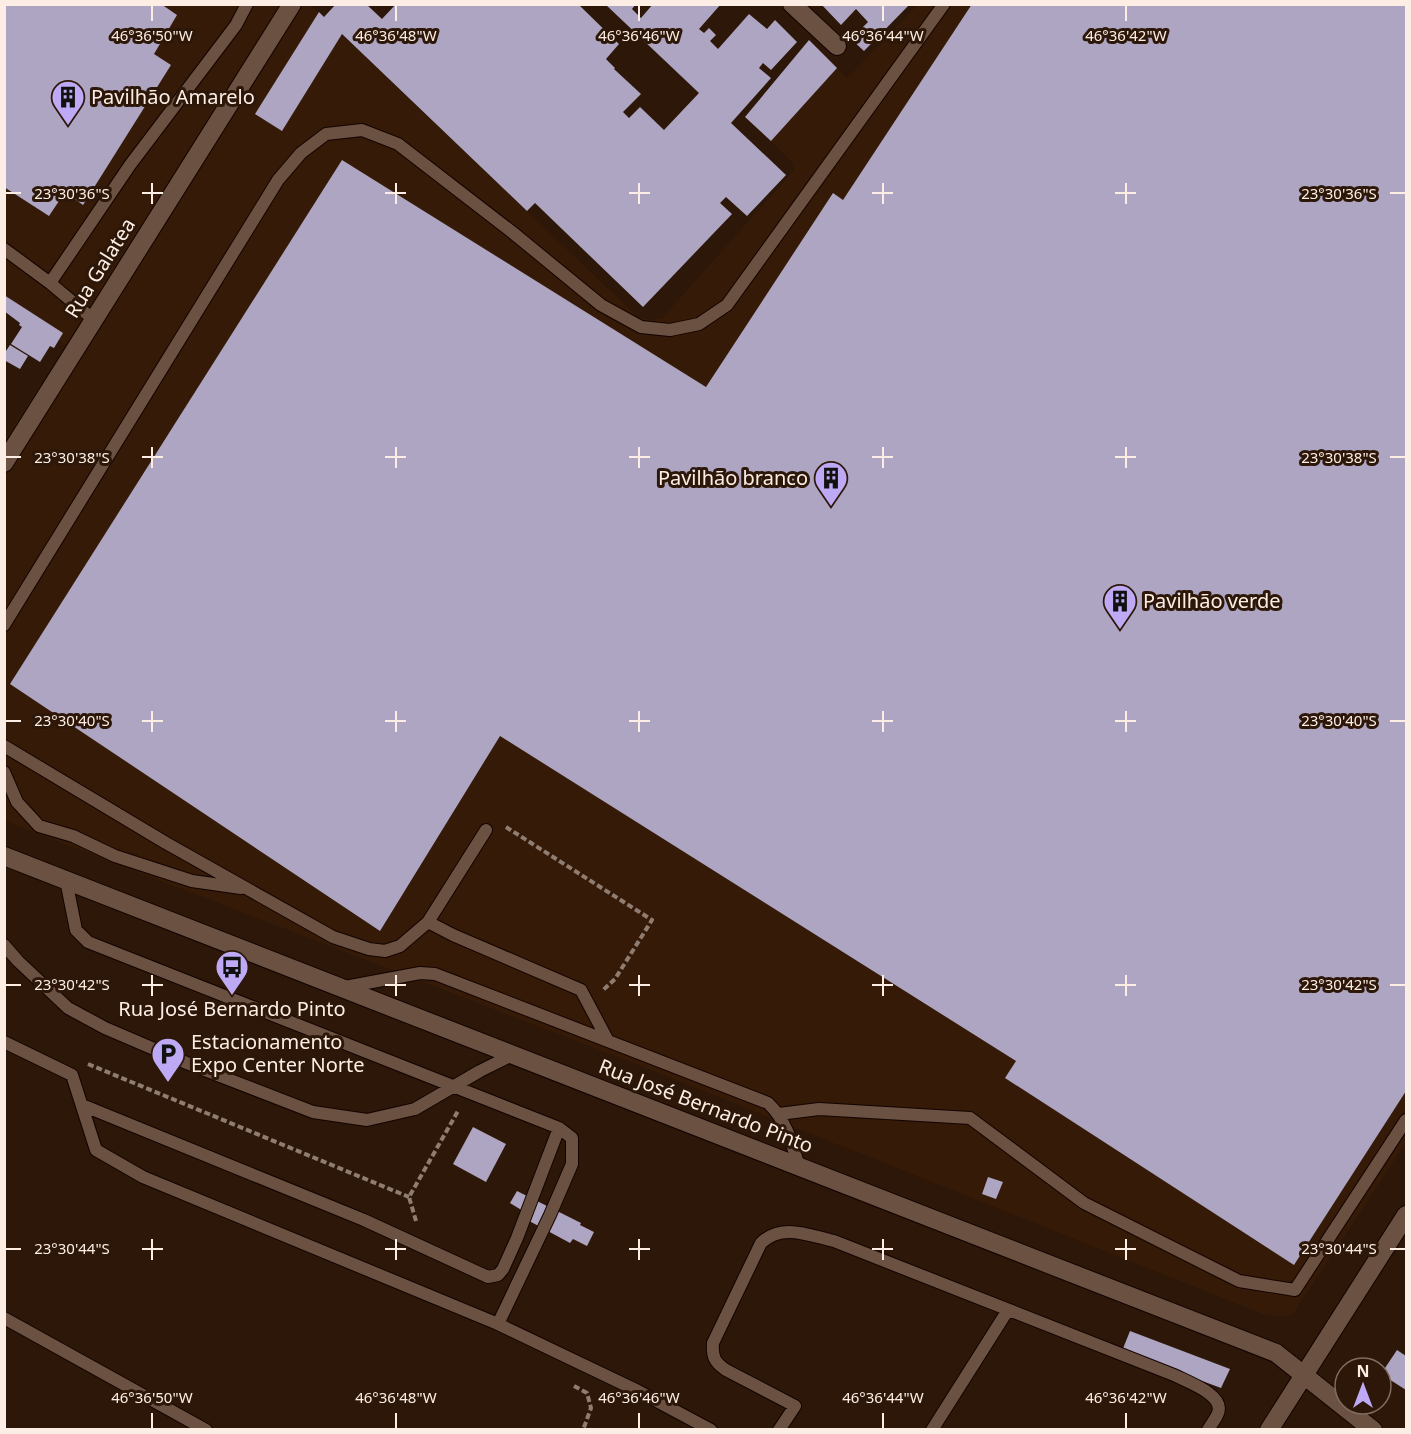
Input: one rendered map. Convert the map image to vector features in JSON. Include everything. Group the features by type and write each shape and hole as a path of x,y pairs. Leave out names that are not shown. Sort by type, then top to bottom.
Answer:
{"street":[{"name":"Rua Galatea","path":"4,463 291,4"},
{"path":"792,4 837,46"},
{"name":"Rua José Bernardo Pinto","path":"4,856 1276,1353 1373,1430"},
{"path":"1269,1430 1407,1215"}],"lane":[{"path":"50,283 130,165 236,25 248,4"},
{"path":"4,625 278,180 301,153 326,134 362,130 398,144 601,304 641,327 670,330 699,324 727,305 944,4"},
{"path":"4,249 94,320"},
{"path":"4,746 166,843 333,937 369,949 386,951 400,946 428,922 486,830"},
{"path":"4,772 16,802 39,826 73,836 115,856 192,881 248,889"},
{"path":"66,880 76,930 87,942 559,1128 572,1138 572,1164 498,1324"},
{"path":"428,922 581,990 607,1040"},
{"path":"4,945 68,1008 105,1028 189,1064 313,1112 368,1120 415,1109 512,1055"},
{"path":"344,988 420,973 435,974 768,1103 779,1114 788,1132 799,1167"},
{"path":"4,1042 72,1075 96,1150 143,1177 498,1324 638,1391 711,1430"},
{"path":"82,1105 432,1250 488,1276 498,1275 503,1269 559,1128"},
{"path":"779,1114 819,1109 970,1118 1084,1203 1239,1281 1295,1290 1407,1120"},
{"path":"779,1430 795,1406 726,1370 717,1364 712,1355 713,1342 761,1243 769,1236 788,1230 834,1241 1174,1375 1213,1395 1219,1402 1219,1412 1208,1430"},
{"path":"932,1430 1008,1310"},
{"path":"4,1318 206,1430"}],"path":[{"path":"486,830 493,819 652,920 615,979 588,1003"},
{"path":"81,1060 409,1197"}],"shaded area":[{"path":"5,5 311,5 637,316 650,320 662,318 794,170 793,163 745,117 809,40 847,78 917,5 1406,5 1406,1143 1293,1314 1278,1317 1265,1315 633,1063 5,821 4,440 66,345 5,304"}],"building":[{"name":"Pavilhão Amarelo","path":"4,4 161,4 177,15 154,54 171,65 83,205 65,192 49,216 4,187"},
{"path":"336,4 366,4 382,19 396,4 578,4 619,44 606,59 641,94 623,112 629,118 640,107 664,130 699,93 605,4 636,4 632,9 641,18 653,4 721,4 699,29 704,33 709,28 716,35 710,41 718,49 749,14 767,29 775,20 797,42 771,70 763,63 759,68 771,78 731,123 786,175 747,216 726,197 720,203 732,214 643,307 535,203 527,211 342,34 282,131 255,114 319,12 324,17"},
{"path":"821,4 910,4 864,51 851,39 868,22 856,9 841,25"},
{"path":"972,4 1406,4 1406,1091 1294,1265 1005,1078 1016,1061 500,736 380,931 10,684 342,160 706,387 833,193 843,200"},
{"path":"809,40 837,68 771,141 745,117"},
{"path":"4,295 63,333 54,348 50,346 40,362 11,344 22,327 4,311"},
{"path":"10,345 28,356 20,369 4,360 4,354"},
{"path":"473,1127 506,1144 486,1182 453,1164"},
{"path":"988,1177 1003,1182 996,1199 982,1194"},
{"path":"517,1191 581,1223 580,1225 594,1232 587,1246 573,1239 570,1243 520,1216 523,1211 510,1203"},
{"path":"1130,1331 1230,1369 1221,1388 1122,1351"},
{"path":"1397,1350 1406,1356 1406,1390 1393,1382 1393,1356"}],"place":[{"name":"Pavilhão Amarelo","path":"68,126"},
{"name":"Pavilhão branco","path":"831,507"},
{"name":"Pavilhão verde","path":"1120,630"},
{"name":"Rua José Bernardo Pinto","path":"232,996"},
{"name":"Estacionamento Expo Center Norte","path":"168,1083"}]}
